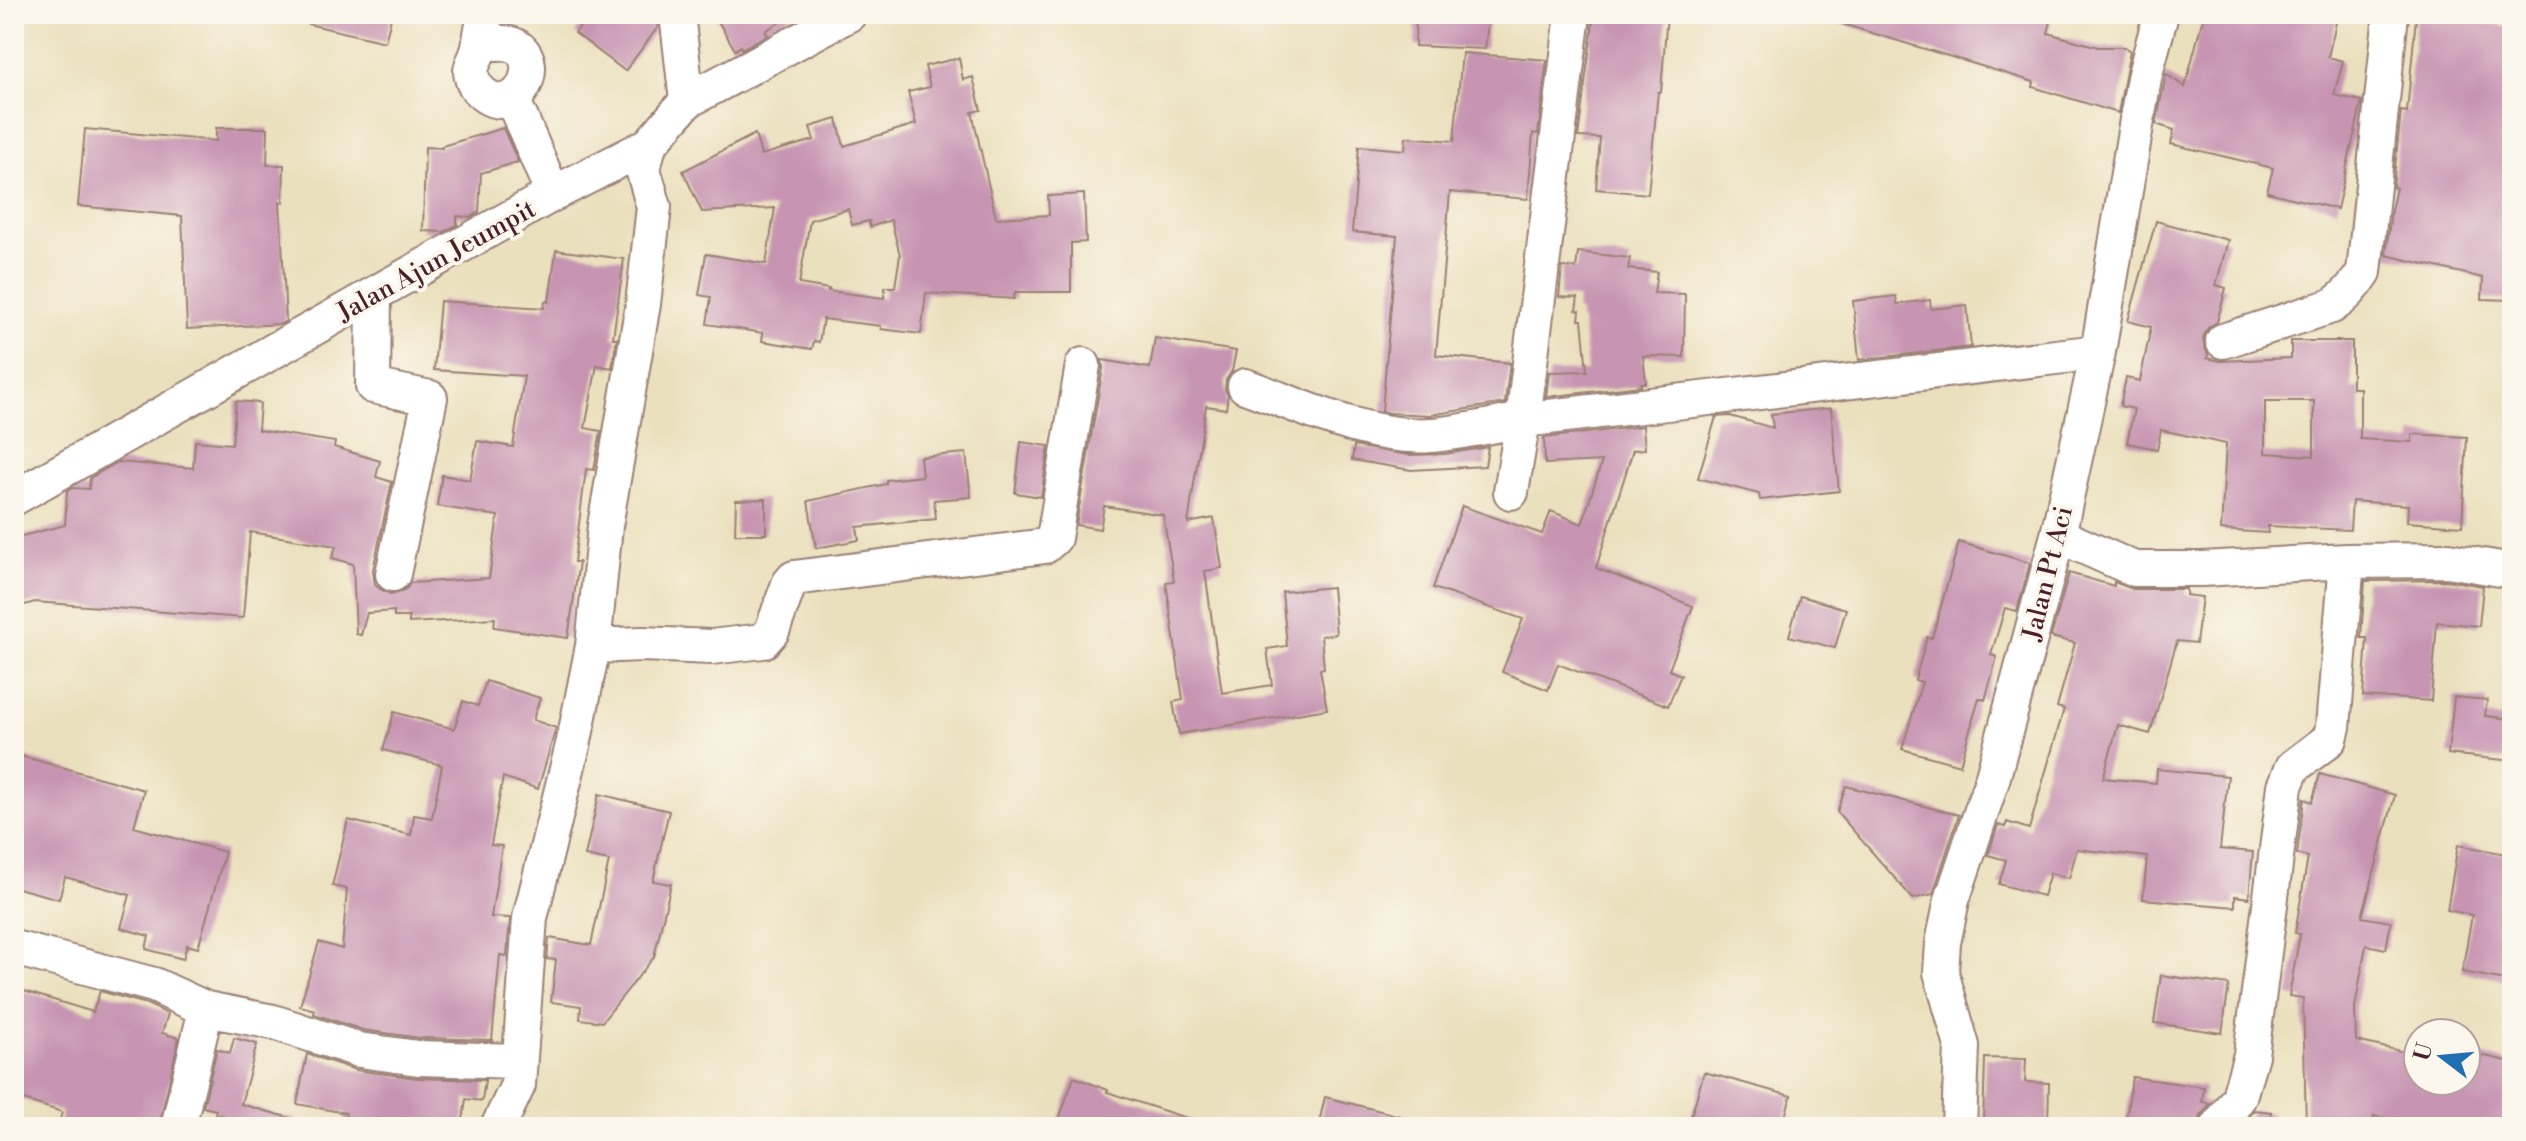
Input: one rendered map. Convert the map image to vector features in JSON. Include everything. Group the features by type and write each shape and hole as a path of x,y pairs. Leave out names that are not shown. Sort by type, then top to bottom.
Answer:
{"street":[{"path":"677,14 687,101"},
{"name":"Jalan Ajun Jeumpit","path":"14,498 553,194 646,157 687,101 849,14"},
{"path":"1511,492 1523,420 1573,14"},
{"name":"Jalan Pt Aci","path":"1959,1127 1962,1046 1941,972 1943,943 1952,900 1992,780 2058,535 2098,352 2144,78 2161,14"},
{"path":"2223,341 2332,306 2342,300 2364,272 2391,14"},
{"path":"481,22 478,53 471,74 475,85 490,98 512,98 553,194"},
{"path":"498,1127 518,1085 530,918 574,741 593,646 605,526 643,304 654,207 646,157"},
{"path":"374,294 373,386 430,398 393,574"},
{"path":"1245,386 1332,417 1397,434 1430,436 1523,420 2098,352"},
{"path":"593,646 642,644 711,647 763,641 772,631 794,578 1045,546 1054,538 1083,365"},
{"path":"2058,535 2134,569 2448,560 2512,571"},
{"path":"2218,1127 2239,1097 2251,1055 2285,786 2293,767 2330,739 2333,727 2347,561"},
{"path":"14,948 154,985 206,1009 273,1022 359,1050 418,1058 518,1061"},
{"path":"178,1127 206,1009"}],"building":[{"path":"309,14 392,14 385,42 308,24"},
{"path":"590,14 657,14 658,27 625,71 575,33"},
{"path":"714,14 793,14 765,31 768,35 735,50"},
{"path":"1416,14 1489,14 1485,49 1415,46"},
{"path":"1594,14 1667,14 1648,194 1596,189 1600,138 1578,137"},
{"path":"1830,14 2025,14 2051,22 2048,33 2098,47 2124,47 2130,51 2118,113 2033,87 2034,82 1829,20"},
{"path":"2204,14 2338,14 2328,57 2343,61 2334,95 2362,101 2337,209 2267,192 2273,168 2171,144 2174,130 2156,124 2166,74 2185,87"},
{"path":"2416,17 2512,26 2512,300 2482,299 2483,278 2386,255 2396,188 2393,187 2401,111 2407,112"},
{"path":"1462,53 1547,60 1538,134 1533,133 1528,199 1450,192 1436,355 1510,363 1505,403 1430,415 1388,413 1382,411 1397,236 1352,232 1359,146 1405,150 1406,137 1454,141"},
{"path":"959,58 963,80 973,77 981,110 972,112 996,218 1049,215 1048,196 1084,194 1086,242 1071,243 1071,292 1015,292 1014,299 926,293 921,334 823,319 819,342 814,341 812,349 762,341 763,333 707,324 711,297 699,295 706,254 766,264 775,208 702,212 683,171 755,134 761,155 814,140 810,127 837,119 844,146 916,124 908,92 930,87 925,66","holes":["848,209 852,225 869,221 870,227 891,220 900,255 895,287 885,287 884,298 799,284 810,220"]},
{"path":"216,128 268,128 267,165 284,165 283,202 280,202 286,321 281,324 187,329 182,216 78,206 85,129 216,141"},
{"path":"503,128 518,162 481,173 479,212 471,217 457,216 457,225 444,232 423,231 425,147 442,148"},
{"path":"2156,221 2228,240 2216,285 2226,288 2217,322 2208,328 2203,338 2207,358 2220,361 2291,358 2291,341 2352,341 2352,388 2360,388 2360,439 2412,442 2412,434 2467,437 2462,526 2407,522 2408,505 2352,501 2350,530 2268,526 2268,533 2221,530 2226,444 2161,430 2157,449 2127,443 2134,409 2120,406 2126,378 2140,381 2151,327 2128,321","holes":["2265,401 2314,401 2314,456 2265,453"]},
{"path":"556,250 624,259 612,368 597,365 585,428 601,431 594,470 586,469 574,562 579,562 568,638 494,627 495,618 409,623 409,617 394,617 394,611 367,613 361,635 356,634 353,564 332,558 336,546 250,532 243,618 35,602 14,608 14,538 65,525 67,491 72,488 89,489 90,478 118,462 193,468 195,441 232,444 236,401 260,403 258,430 335,442 334,447 380,461 376,477 392,482 373,570 375,585 380,589 390,594 398,593 410,583 489,578 498,516 437,506 442,475 470,480 477,441 513,447 524,376 434,370 440,301 544,308 545,301 549,302"},
{"path":"1578,252 1630,258 1628,269 1657,272 1654,293 1685,294 1684,357 1643,356 1646,383 1641,383 1641,386 1546,397 1549,372 1587,371 1582,320 1579,320 1580,311 1576,310 1578,298 1559,297 1562,267 1576,268"},
{"path":"1896,296 1897,304 1930,300 1931,309 1967,305 1971,347 1859,360 1853,301"},
{"path":"1155,338 1236,351 1232,371 1226,380 1226,409 1206,406 1188,523 1214,518 1222,568 1205,571 1222,693 1272,685 1267,649 1287,646 1282,592 1332,587 1336,634 1321,636 1324,668 1320,669 1327,709 1179,734 1173,702 1183,700 1166,582 1174,581 1163,515 1104,506 1100,529 1076,525 1102,360 1150,368"},
{"path":"1831,408 1839,491 1760,500 1759,494 1698,478 1716,417 1730,416 1773,428 1771,414"},
{"path":"1643,426 1645,449 1633,450 1596,568 1693,606 1669,670 1681,675 1668,706 1558,664 1548,690 1502,672 1523,619 1433,588 1462,506 1542,534 1551,511 1582,524 1602,461 1545,464 1544,438"},
{"path":"1021,442 1049,446 1041,497 1015,493"},
{"path":"1354,446 1408,455 1445,454 1488,447 1485,466 1411,470 1352,460"},
{"path":"966,453 971,497 934,500 936,519 857,527 859,540 816,548 808,501 886,484 886,480 922,476 920,457"},
{"path":"766,499 766,534 735,534 736,500"},
{"path":"1959,542 2030,563 2017,611 2005,608 1991,655 1997,657 1985,700 1979,698 1960,765 1902,749 1922,682 1915,680 1927,637 1932,638"},
{"path":"2069,573 2133,589 2186,589 2186,595 2202,597 2196,643 2177,641 2150,734 2118,725 2103,778 2156,783 2157,769 2228,776 2220,849 2253,852 2249,898 2235,896 2235,907 2143,899 2147,857 2077,849 2069,878 2050,873 2043,896 1999,884 2006,860 1988,855 1998,825 2005,827 2007,822 2029,829 2064,709 2057,707 2075,643 2051,637"},
{"path":"2446,580 2483,586 2479,626 2437,622 2431,701 2363,696 2367,638 2361,638 2365,581"},
{"path":"1800,596 1846,609 1835,648 1789,636"},
{"path":"486,681 540,698 533,720 556,728 538,789 503,777 491,845 502,846 491,917 510,918 507,956 500,955 492,1040 420,1038 363,1030 314,1014 315,1010 300,1006 319,942 342,949 347,889 332,886 348,820 411,835 414,815 432,818 442,765 383,750 394,712 454,729 463,701 478,706"},
{"path":"2454,697 2487,700 2485,716 2512,719 2512,761 2448,754"},
{"path":"14,754 144,790 134,827 225,852 198,948 187,945 183,959 146,949 149,936 121,928 130,895 65,877 59,899 14,887"},
{"path":"2320,774 2395,795 2362,917 2391,922 2386,949 2366,945 2355,1008 2356,1041 2402,1051 2402,1097 2482,1097 2482,1055 2512,1062 2509,1127 2427,1127 2374,1116 2372,1127 2306,1127 2303,998 2289,996 2300,934 2295,933 2308,857 2297,854 2304,799 2312,802"},
{"path":"1846,786 1959,815 1933,894 1913,899 1837,812"},
{"path":"599,794 669,811 653,881 671,884 654,957 602,1022 580,1019 581,1006 551,1002 556,960 547,959 549,938 591,945 609,861 585,856"},
{"path":"2458,845 2512,855 2512,981 2462,972 2472,915 2447,910"},
{"path":"2161,975 2229,985 2222,1033 2154,1023"},
{"path":"14,988 93,1012 100,991 147,1004 168,1014 162,1033 179,1038 159,1127 58,1127 62,1112 14,1097"},
{"path":"234,1038 257,1044 241,1104 297,1120 296,1127 221,1127 224,1116 203,1107 217,1049 230,1053"},
{"path":"307,1054 356,1070 417,1078 485,1080 482,1101 466,1099 462,1127 344,1127 346,1113 297,1104"},
{"path":"1985,1058 2026,1059 2025,1082 2049,1083 2048,1127 1983,1127"},
{"path":"1704,1072 1791,1096 1782,1127 1688,1127"},
{"path":"1074,1077 1107,1092 1198,1122 1197,1127 1071,1127 1058,1122"},
{"path":"2132,1077 2204,1087 2202,1102 2210,1103 2198,1127 2125,1127"},
{"path":"1325,1097 1408,1118 1407,1127 1318,1127"},
{"path":"2254,1110 2271,1112 2270,1127 2242,1127"}]}
